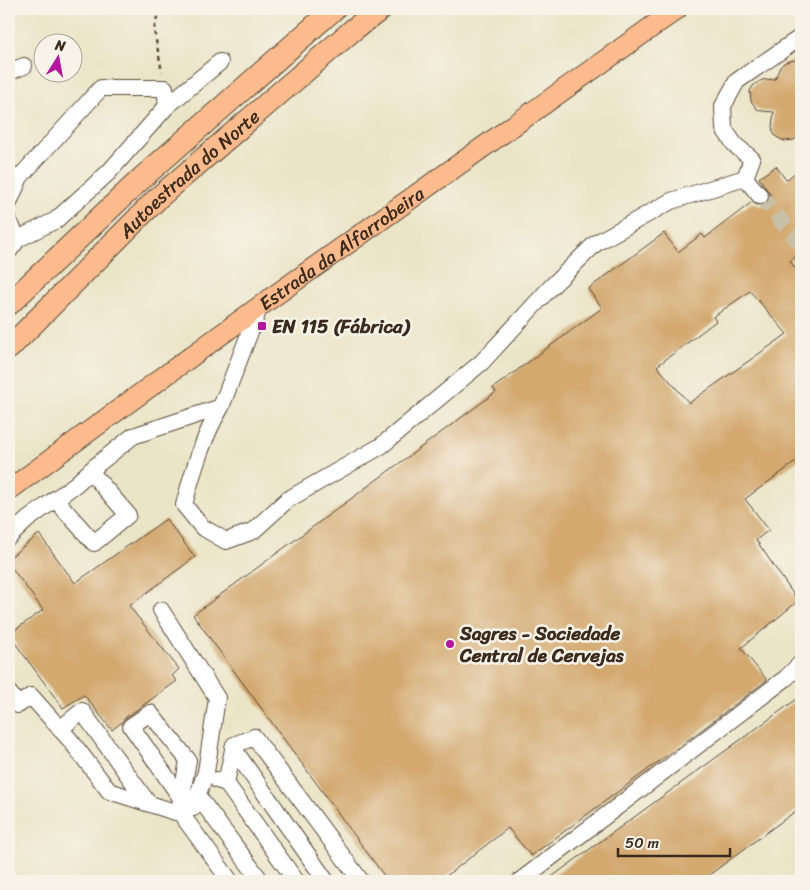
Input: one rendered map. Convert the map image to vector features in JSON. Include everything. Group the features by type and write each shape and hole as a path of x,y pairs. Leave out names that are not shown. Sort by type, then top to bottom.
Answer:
{"highway":[{"name":"Autoestrada do Norte","path":"9,304 142,178 334,9"},
{"name":"Autoestrada do Norte","path":"9,348 158,198 354,28 380,9"}],"main road":[{"name":"Estrada da Alfarrobeira","path":"9,490 260,306 677,9"}],"street":[{"path":"745,178 752,159 735,145 724,129 722,106 737,81 801,37"},
{"path":"9,221 14,245 56,220 109,172 167,106 220,62"},
{"path":"9,72 24,66"},
{"path":"9,202 20,177 101,88 165,88 167,106"},
{"path":"260,306 221,406 211,424 190,480 184,505 202,527 226,541 254,531 287,500 381,446 482,362 550,288 596,243 671,200 745,178"},
{"path":"745,178 760,196"},
{"path":"9,537 27,520 76,484 133,436 221,406"},
{"path":"55,499 94,543 128,515 90,471"},
{"path":"9,693 18,705 31,696 71,741 109,791 175,812 186,801 206,772 217,698 161,610"},
{"path":"520,881 786,678 801,663"},
{"path":"60,729 82,711 148,804"},
{"path":"230,881 186,801 132,726 150,713 188,760 186,801 262,881"},
{"path":"226,783 234,745 254,737 361,881"},
{"path":"233,748 326,881"},
{"path":"204,776 226,783 296,881"}],"path":[{"path":"158,9 154,30 165,88"}],"building":[{"path":"795,60 801,62 801,135 794,140 784,141 775,136 773,131 774,112 757,109 751,101 750,91 753,86 762,80 775,79 780,67 784,63"},
{"path":"776,166 786,180 801,168 801,253 790,261 801,276 801,458 745,499 769,530 756,540 798,601 741,648 767,680 531,856 508,828 440,881 388,881 193,615 496,392 493,388 602,308 588,289 664,233 678,252 702,234 705,238 752,202 762,206 766,204 770,194 759,178","holes":["750,291 787,334 689,403 657,366 716,321 713,317"]},
{"path":"166,519 195,557 129,606 179,669 172,676 177,681 125,718 112,730 84,695 63,708 9,635 43,610 9,564 9,558 39,534 75,583"},
{"path":"801,696 801,807 701,881 546,881"}],"tunnel":[{"path":"760,196 801,244"}],"place":[{"name":"EN 115 (Fábrica)","path":"262,326"},
{"name":"Sagres - Sociedade Central de Cervejas","path":"450,644"}]}
